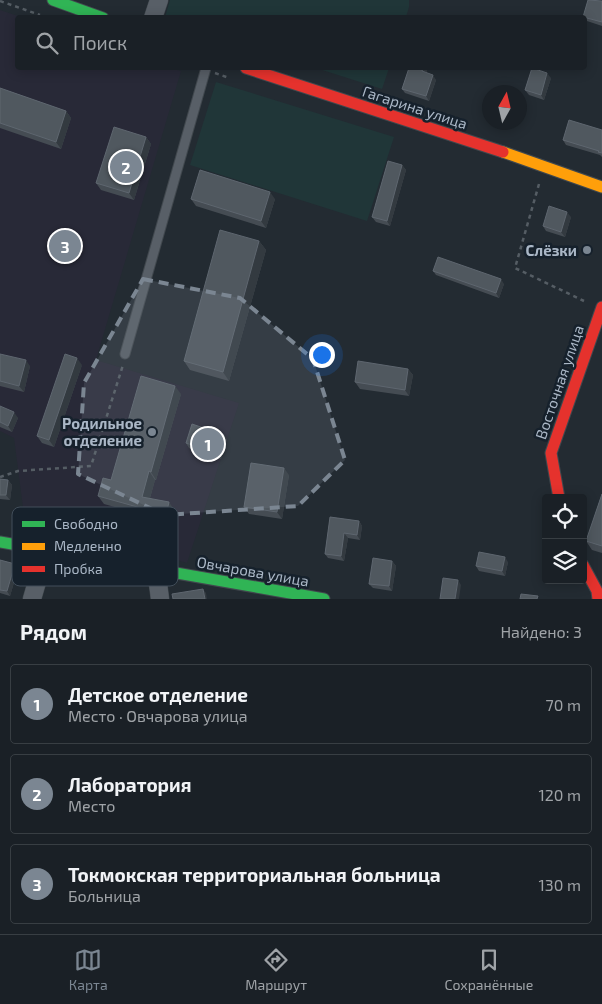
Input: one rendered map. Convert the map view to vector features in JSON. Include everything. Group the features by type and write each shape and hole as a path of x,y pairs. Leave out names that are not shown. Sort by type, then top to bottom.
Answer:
{"street":[{"path":"53,0 95,15"},
{"path":"154,15 159,0"},
{"name":"Гагарина улица","path":"252,70 544,166 602,187"},
{"name":"Восточная улица","path":"559,494 551,452 602,308"},
{"name":"Овчарова улица","path":"178,572 324,599"},
{"path":"587,572 597,590 598,599"},
{"path":"32,599 36,586"},
{"path":"158,586 160,599"}],"lane":[{"path":"125,354 205,70"}],"path":[{"path":"0,1 40,15"},
{"path":"544,166 515,268 602,308"},
{"path":"0,477 18,471 91,466 123,368 125,354"}],"highlighted area":[{"path":"143,279 240,298 313,359 345,460 298,506 165,515 78,474 84,383"}],"shaded area":[{"path":"0,10 15,15 15,70 181,71 96,360 239,403 187,563 178,560 178,507 23,507 14,438 0,431"}],"green space":[{"path":"170,0 409,0 407,15 166,15"},
{"path":"322,70 388,70 382,89"},
{"path":"216,82 394,137 367,221 190,165"}],"building":[{"path":"588,0 602,1 602,22 587,18 587,15 584,15"},
{"path":"408,70 422,70 433,75 426,96 402,89"},
{"path":"531,70 547,73 541,95 527,91 527,85"},
{"path":"0,88 66,111 56,142 0,123"},
{"path":"569,120 602,130 602,153 563,140"},
{"path":"114,127 146,137 129,193 96,183"},
{"path":"388,161 402,165 387,221 372,217"},
{"path":"200,170 270,192 261,221 191,199"},
{"path":"549,206 567,212 561,232 543,226"},
{"path":"220,230 259,241 223,372 184,361"},
{"path":"438,257 501,279 496,293 433,271"},
{"path":"0,354 26,360 19,386 0,381"},
{"path":"65,354 77,358 49,440 37,436"},
{"path":"358,361 408,369 405,390 355,382"},
{"path":"141,376 175,386 151,472 149,471 142,497 169,502 168,507 137,507 98,496 103,478 111,480"},
{"path":"0,406 14,412 8,426 0,422"},
{"path":"192,424 224,435 218,454 186,443"},
{"path":"251,463 284,468 277,512 244,507"},
{"path":"0,479 8,480 6,495 0,495"},
{"path":"602,494 602,546 587,541"},
{"path":"330,517 359,521 357,535 344,533 341,556 325,554"},
{"path":"479,552 505,557 502,571 476,566"},
{"path":"373,558 392,561 389,586 369,584"},
{"path":"0,560 12,563 12,574 7,591 0,590"},
{"path":"443,578 458,580 455,599 440,599"},
{"path":"203,589 205,599 173,599 172,594"},
{"path":"521,594 538,596 537,599 520,599"}],"traffic: fast":[{"path":"53,0 95,15"},
{"path":"0,542 12,544"},
{"path":"178,573 324,599"}],"traffic: slow":[{"path":"503,152 602,187"}],"traffic: jam":[{"path":"252,70 503,152"},
{"path":"558,494 551,453 602,307"},
{"path":"587,572 597,591 598,599"}],"place":[{"name":"Лаборатория","path":"126,167"},
{"name":"Токмокская территориальная больница","path":"65,246"},
{"name":"Слёзки","path":"587,250"},
{"name":"Родильное отделение","path":"152,432"},
{"name":"Детское отделение","path":"208,444"}]}
